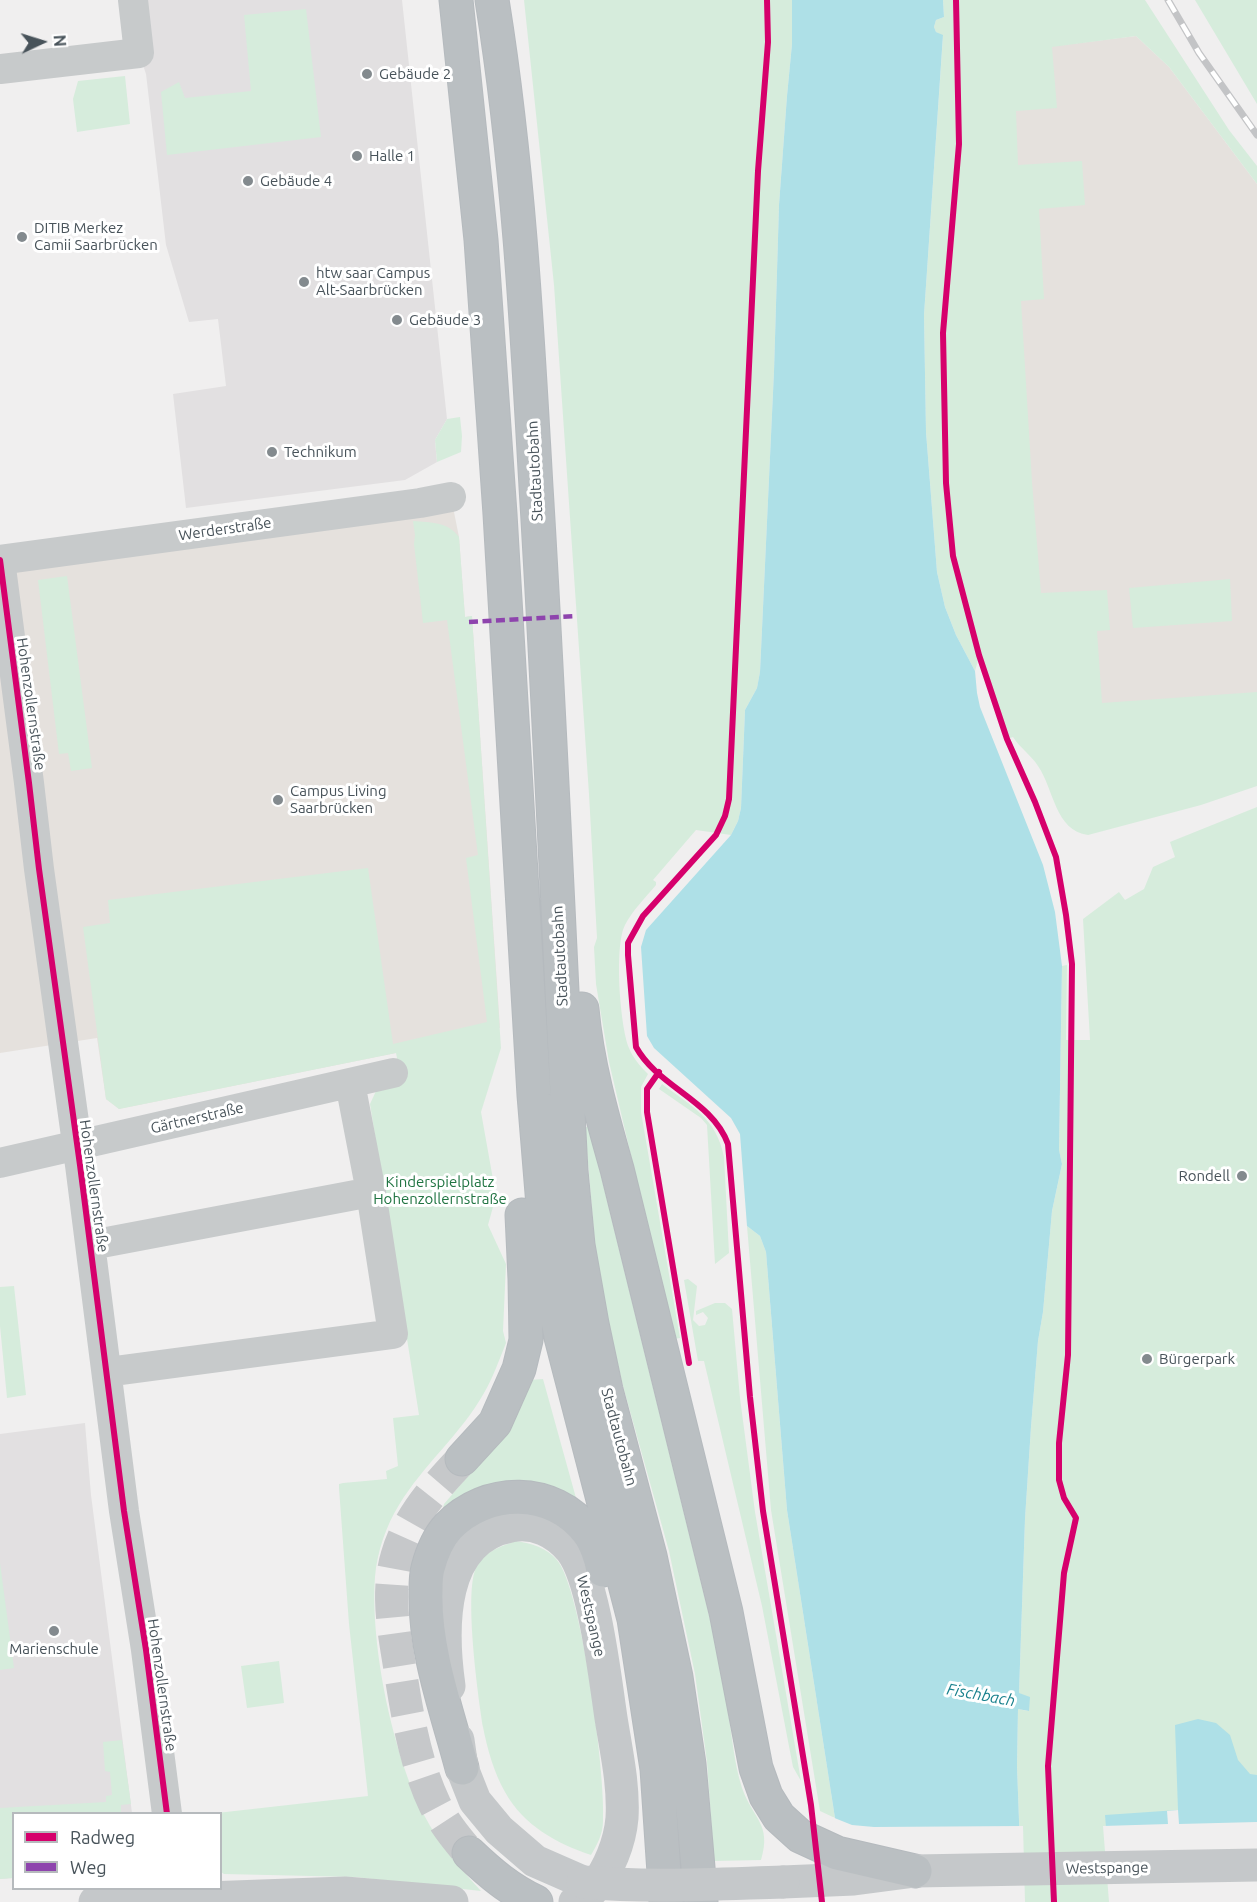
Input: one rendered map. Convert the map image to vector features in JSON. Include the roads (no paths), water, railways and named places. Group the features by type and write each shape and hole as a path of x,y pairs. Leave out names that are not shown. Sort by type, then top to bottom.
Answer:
{"highway":[{"path":"456,0 476,176 484,284 534,1095 547,1254 561,1337 634,1619 657,1769 665,1895"},
{"name":"Stadtautobahn","path":"495,7 514,182 528,345 571,1170 578,1245 606,1390 651,1556 676,1677 689,1764 701,1902"},
{"path":"554,823 575,940 585,1036 601,1115 617,1169 726,1612 756,1768 766,1796 779,1817 800,1836 837,1853 915,1871"},
{"path":"462,1459 495,1423 519,1369 526,1340 520,1183 523,1140 534,1095"},
{"path":"462,1768 435,1666 436,1609 427,1570 436,1546 447,1528 477,1505 495,1499 517,1497 556,1505 589,1532 602,1563 616,1622 632,1714 644,1822 650,1852 665,1895"},
{"path":"469,1854 500,1881 536,1902"}],"main road":[{"name":"Westspange","path":"436,1609 467,1551 483,1535 500,1528 529,1525 546,1530 561,1540 573,1553 584,1578 593,1609 620,1774 622,1817 616,1845 605,1872 592,1890 575,1902"},
{"name":"Westspange","path":"462,1768 476,1801 499,1830 535,1861 583,1882 623,1886 680,1886 854,1879 915,1871 1257,1865"},
{"path":"95,1902 178,1896 345,1893 452,1902"}],"street":[{"path":"0,69 139,53 133,0"},
{"name":"Werderstraße","path":"0,560 451,497"},
{"name":"Hohenzollernstraße","path":"0,560 124,1510 146,1650 167,1812"},
{"name":"Gärtnerstraße","path":"0,1163 393,1073"},
{"path":"107,1372 393,1334 371,1192 350,1083"},
{"name":"Hohenzollernstraße","path":"91,1245 371,1192"}],"water":[{"name":"Fischbach","path":"792,0 943,0 944,17 936,20 934,27 936,32 943,35 924,315 926,432 937,572 945,607 956,635 975,671 980,707 1043,865 1055,912 1062,966 1059,1150 1062,1164 1052,1211 1043,1312 1038,1341 1025,1519 1019,1693 1030,1697 1029,1711 1018,1709 1017,1766 1022,1902 843,1902 835,1818 787,1510 766,1252 760,1236 747,1226 740,1134 731,1118 654,1048 647,1036 641,947 646,930 731,835 741,808 745,710 757,688 760,672 779,205 792,44"},
{"path":"1198,1719 1216,1723 1230,1735 1238,1760 1250,1774 1257,1775 1257,1902 1112,1902 1105,1815 1178,1810 1175,1725"}],"tunnel":[{"path":"462,1459 432,1492 408,1528 397,1556 392,1598 406,1703 422,1772 439,1812 469,1853"}],"railway":[{"path":"1168,0 1199,53 1257,135"}],"place":[{"name":"Gebäude 2","path":"367,74"},
{"name":"Halle 1","path":"357,156"},
{"name":"Gebäude 4","path":"248,181"},
{"name":"DITIB Merkez Camii Saarbrücken","path":"22,237"},
{"name":"htw saar Campus Alt-Saarbrücken","path":"304,282"},
{"name":"Gebäude 3","path":"397,320"},
{"name":"Technikum","path":"272,452"},
{"name":"Campus Living Saarbrücken","path":"278,800"},
{"name":"Rondell","path":"1242,1176"},
{"name":"Bürgerpark","path":"1147,1359"},
{"name":"Marienschule","path":"54,1631"}],"park label":[{"name":"Kinderspielplatz Hohenzollernstraße","path":"440,1190"}]}
